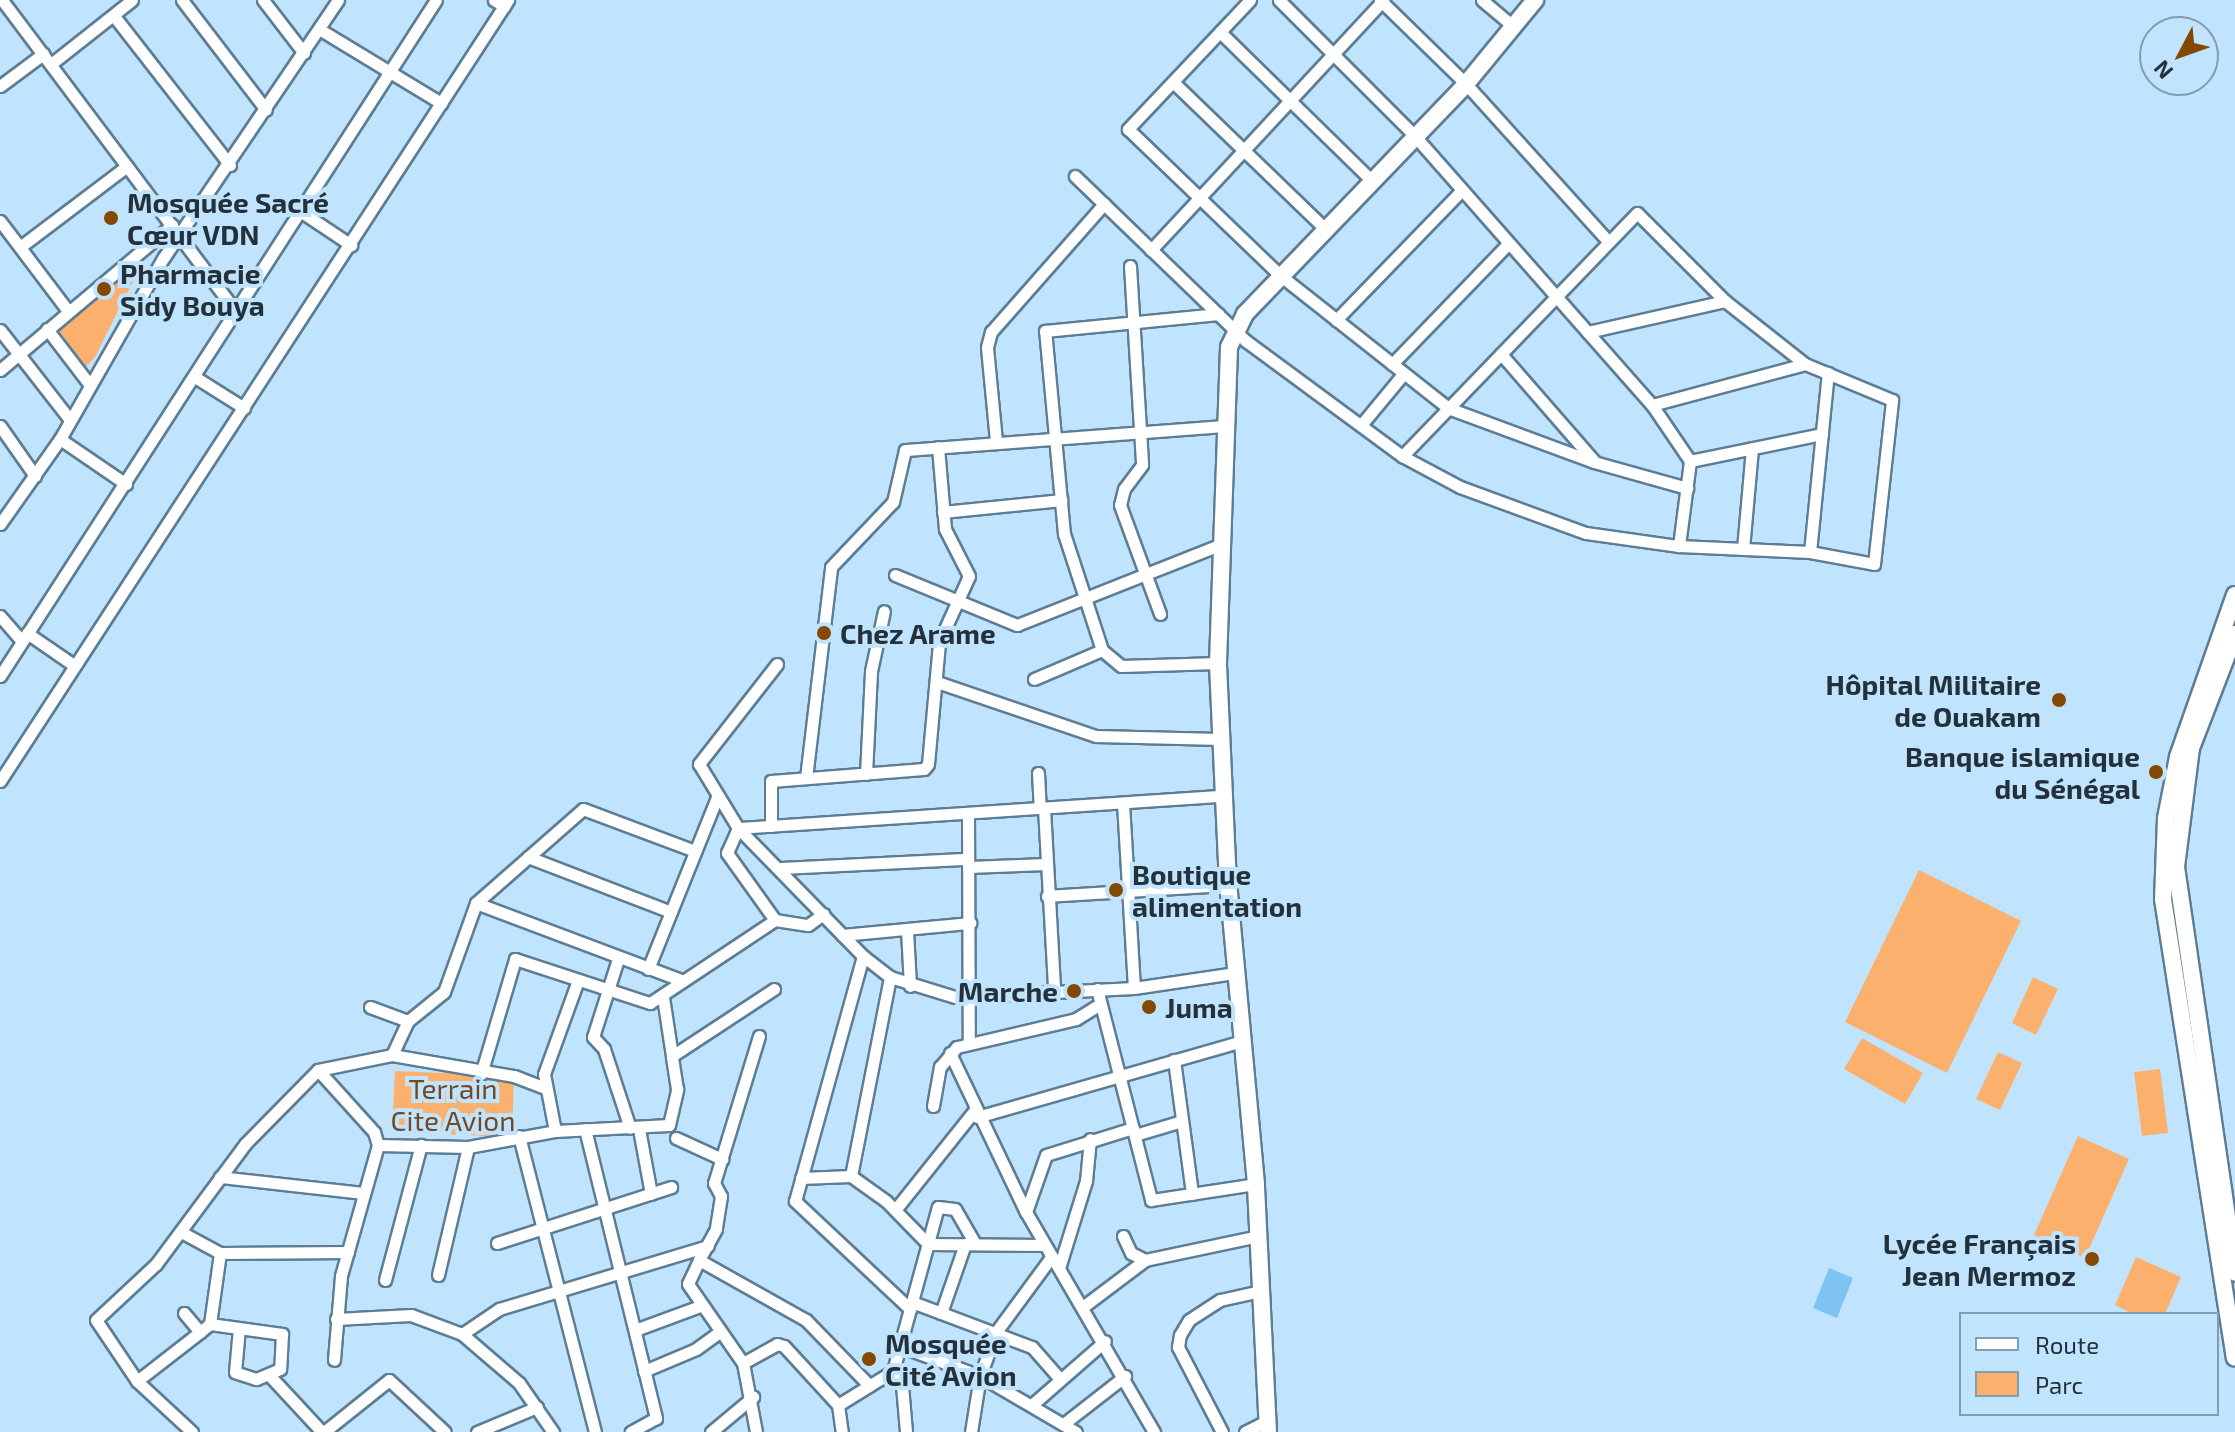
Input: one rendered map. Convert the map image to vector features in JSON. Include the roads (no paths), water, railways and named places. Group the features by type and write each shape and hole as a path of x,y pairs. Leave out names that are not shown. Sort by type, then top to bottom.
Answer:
{"street":[{"path":"2,0 237,313"},
{"path":"51,64 132,0"},
{"path":"182,0 266,110"},
{"path":"263,0 304,53"},
{"path":"0,524 60,439 149,282 338,0"},
{"path":"0,676 303,213 436,0"},
{"path":"1250,0 1128,129 1281,276 1448,408 1594,462 1687,488"},
{"path":"1279,0 1413,134 1652,405 1690,461 1679,546"},
{"path":"1482,0 1514,27"},
{"path":"1245,1432 1268,1427 1256,1184 1228,885 1218,663 1225,426 1234,329 1413,134 1466,84 1535,0"},
{"path":"1151,250 1382,1 1466,84 1609,242"},
{"path":"0,781 351,245 502,2"},
{"path":"114,16 230,165"},
{"path":"319,29 441,103"},
{"path":"1220,32 1371,180"},
{"path":"0,86 43,54"},
{"path":"1173,82 1325,229"},
{"path":"20,247 127,166"},
{"path":"1075,176 1234,329 1402,456 1460,487 1586,533 1679,546 1810,552 1874,564 1892,400 1805,364 1725,301 1637,213 1402,456"},
{"path":"1336,320 1462,190"},
{"path":"996,441 987,347 991,332 1104,204"},
{"path":"303,213 351,245"},
{"path":"0,221 4,236 20,247 68,311"},
{"path":"0,370 172,225"},
{"path":"1392,364 1509,243"},
{"path":"1130,266 1142,465 1124,489 1120,505 1160,614"},
{"path":"1588,332 1725,301"},
{"path":"1218,314 1134,319 1045,331 1064,534 1102,650 1121,666 1218,663"},
{"path":"47,329 90,385"},
{"path":"0,330 70,420"},
{"path":"1501,354 1594,462"},
{"path":"1652,405 1805,364"},
{"path":"1361,425 1404,373"},
{"path":"1810,552 1828,373"},
{"path":"195,377 244,408"},
{"path":"0,426 35,476"},
{"path":"806,778 834,559 893,502 905,450 1225,426"},
{"path":"1690,461 1822,434"},
{"path":"60,439 126,484"},
{"path":"771,826 771,781 924,769 941,635 969,576 948,541 938,447"},
{"path":"1743,549 1752,448"},
{"path":"943,512 1061,500"},
{"path":"895,575 1017,625 1222,544"},
{"path":"2235,595 2178,757 2166,818 2163,899 2235,1357"},
{"path":"866,774 871,671 884,611"},
{"path":"0,616 25,637 75,666"},
{"path":"2235,634 2191,748 2176,867 2235,1273"},
{"path":"1034,679 1102,650"},
{"path":"777,664 700,759 717,797 738,828 781,868 863,956 890,977 941,996 970,996 1054,989 1134,988 1234,973"},
{"path":"937,682 1096,736 1221,739"},
{"path":"1038,773 1054,989"},
{"path":"738,828 1224,796"},
{"path":"648,969 717,797"},
{"path":"1123,803 1134,988"},
{"path":"392,1055 408,1021 444,992 476,903 587,808 695,851"},
{"path":"968,813 969,1044"},
{"path":"738,828 727,853 775,920"},
{"path":"528,857 671,912"},
{"path":"781,868 1046,864"},
{"path":"1047,896 1228,885"},
{"path":"476,903 683,981"},
{"path":"481,1074 515,959 641,1004 663,997 775,920 808,925 823,914"},
{"path":"842,935 970,923"},
{"path":"907,930 910,986"},
{"path":"863,956 795,1201 911,1306 941,1313 1032,1347 1060,1379"},
{"path":"618,959 593,1037 604,1049 634,1129 651,1194"},
{"path":"851,1176 890,977"},
{"path":"555,1131 544,1074 577,983"},
{"path":"672,1056 774,989"},
{"path":"1097,989 1115,1078 1134,1131 1151,1200 1256,1184"},
{"path":"378,1145 468,1147 555,1131 669,1125 677,1089 663,997"},
{"path":"933,1106 940,1067 950,1053 969,1044 1076,1019 1098,1005"},
{"path":"370,1007 408,1021"},
{"path":"756,1432 753,1397 743,1363 700,1306 688,1284 708,1246 718,1217 721,1196 714,1183 759,1036"},
{"path":"895,1210 975,1114 1242,1041"},
{"path":"950,1053 975,1114 1026,1212 1105,1341 1154,1432"},
{"path":"192,1432 137,1381 96,1320 183,1233 245,1144 318,1070 392,1055 481,1074 514,1076 545,1088"},
{"path":"1174,1060 1192,1194"},
{"path":"318,1070 374,1132 378,1145 362,1193 348,1252 336,1319 334,1360"},
{"path":"1026,1212 1046,1155 1090,1139 1182,1121"},
{"path":"585,1129 655,1421 631,1432"},
{"path":"519,1136 595,1432"},
{"path":"676,1138 722,1159"},
{"path":"1059,1268 1086,1181 1090,1139"},
{"path":"385,1280 421,1145"},
{"path":"438,1275 468,1147"},
{"path":"801,1178 851,1176 895,1210 928,1244 1044,1245"},
{"path":"220,1177 362,1193"},
{"path":"497,1243 671,1187"},
{"path":"838,1405 893,1371 938,1207 955,1209 970,1244 941,1313"},
{"path":"183,1233 220,1253 348,1252"},
{"path":"1123,1236 1131,1253 1145,1260"},
{"path":"1084,1306 1145,1260 1259,1236"},
{"path":"462,1334 499,1309 708,1246"},
{"path":"137,1381 210,1324 220,1253"},
{"path":"971,1432 980,1376 996,1332 1052,1256"},
{"path":"699,1260 806,1320 869,1385"},
{"path":"1222,1432 1178,1347 1180,1335 1189,1320 1220,1300 1261,1291"},
{"path":"635,1330 700,1306"},
{"path":"184,1313 200,1332"},
{"path":"336,1319 411,1315 462,1334 500,1363 537,1407 553,1432"},
{"path":"210,1324 239,1328 282,1334 282,1364 270,1376 256,1379 235,1372 239,1328"},
{"path":"644,1371 696,1349 719,1332"},
{"path":"1034,1403 1105,1341"},
{"path":"743,1363 780,1345 838,1405 842,1432"},
{"path":"900,1346 980,1376 1034,1403 1066,1422 1076,1432"},
{"path":"893,1371 902,1385 906,1432"},
{"path":"270,1376 323,1432 389,1380 445,1432"},
{"path":"1066,1422 1125,1376"},
{"path":"711,1432 753,1397"},
{"path":"484,1430 537,1407"}],"water":[{"path":"1829,1268 1853,1278 1837,1318 1813,1308"}],"place":[{"name":"Mosquée Sacré Cœur VDN","path":"111,218"},
{"name":"Pharmacie Sidy Bouya","path":"104,289"},
{"name":"Chez Arame","path":"824,633"},
{"name":"Hôpital Militaire de Ouakam","path":"2059,700"},
{"name":"Banque islamique du Sénégal","path":"2156,772"},
{"name":"Boutique alimentation","path":"1116,890"},
{"name":"Marche","path":"1074,991"},
{"name":"Juma","path":"1149,1007"},
{"name":"Lycée Français Jean Mermoz","path":"2092,1259"},
{"name":"Mosquée Cité Avion","path":"869,1359"}],"park label":[{"name":"Terrain Cite Avion","path":"453,1104"}]}
